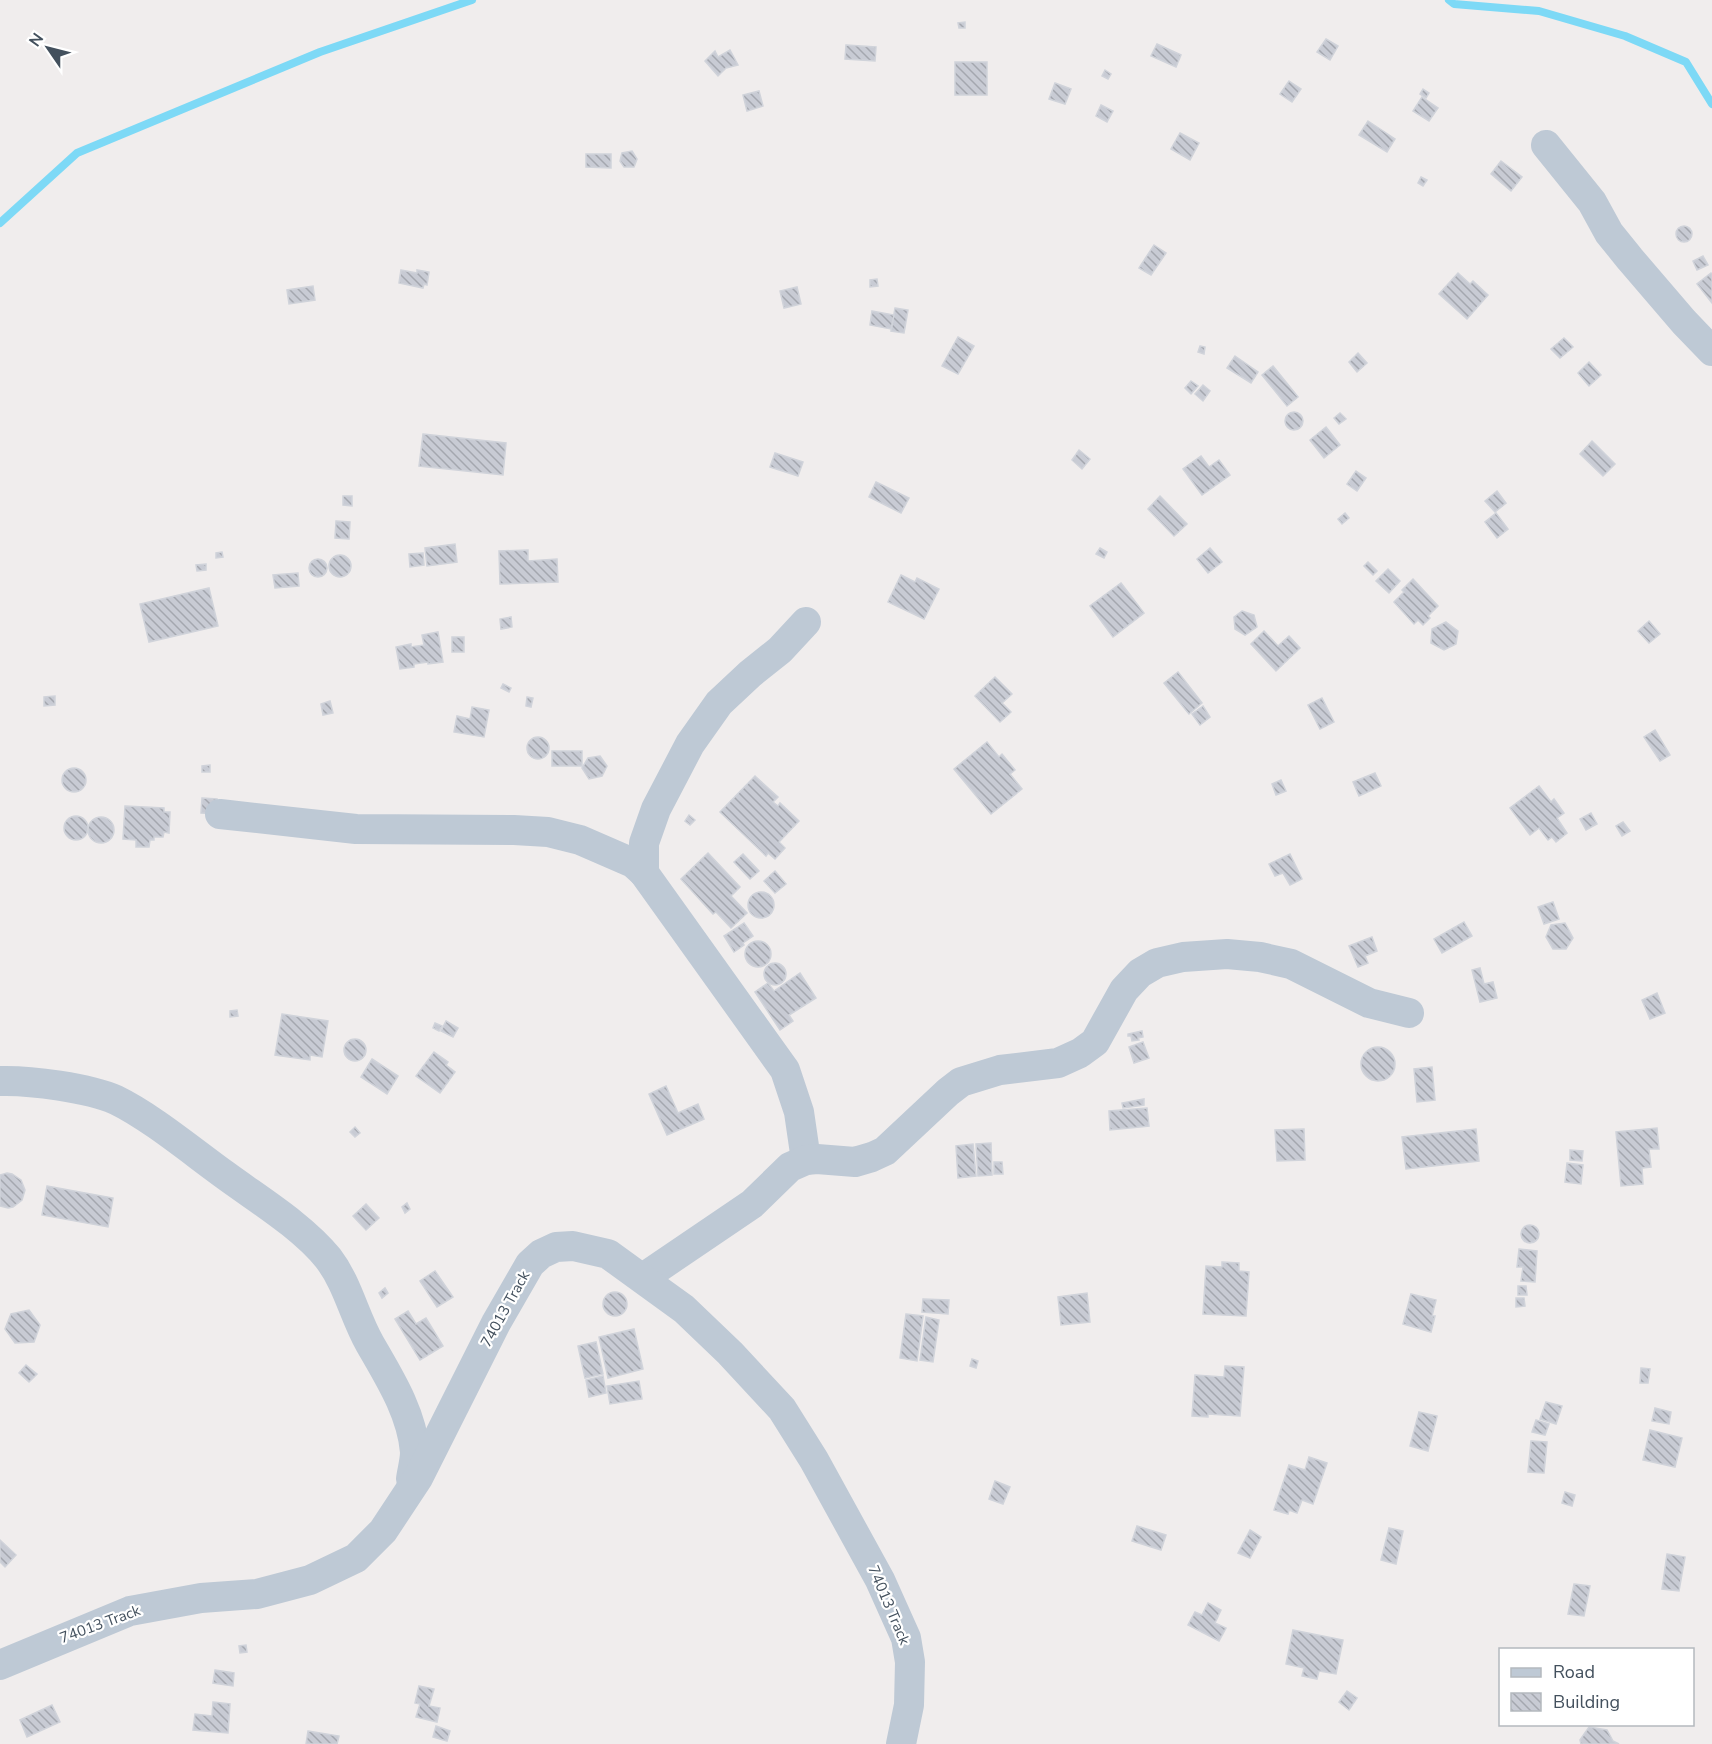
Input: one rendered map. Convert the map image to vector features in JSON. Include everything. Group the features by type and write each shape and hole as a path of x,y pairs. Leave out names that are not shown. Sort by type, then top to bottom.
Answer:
{"street":[{"path":"1546,145 1592,202 1609,233 1684,322 1712,351"},
{"path":"644,873 644,843 656,809 690,744 719,703 780,650 806,622"},
{"path":"220,814 356,829 548,832 580,840 633,863 644,873 785,1070 799,1112 806,1160"},
{"path":"643,1278 727,1223 752,1204 790,1167 806,1160 855,1162 872,1157 885,1150 961,1082 1000,1070 1058,1064 1080,1053 1095,1042 1124,990 1140,973 1156,963 1205,955 1260,957 1291,964 1369,1004 1409,1013"},
{"path":"0,1081 68,1087 116,1100 148,1120 311,1240 328,1259 341,1279 362,1330 404,1409 411,1428 415,1455 409,1491"},
{"name":"74013 Track","path":"0,1665 130,1611 201,1598 257,1594 309,1581 356,1558 383,1531 418,1478 496,1323 530,1264 541,1254 556,1247 573,1246 608,1254 684,1309 730,1353 782,1409 814,1460 880,1580 906,1638 910,1662 909,1705 901,1744"}],"building":[{"path":"965,22 965,28 959,28 958,23"},
{"path":"1326,39 1338,46 1330,60 1317,52"},
{"path":"1157,44 1181,55 1176,67 1151,56"},
{"path":"846,45 876,47 875,61 845,59"},
{"path":"730,50 738,65 726,68 718,76 705,61 715,51 718,57"},
{"path":"955,62 987,62 987,95 955,95"},
{"path":"1105,70 1111,74 1108,79 1102,76"},
{"path":"1289,81 1301,89 1292,102 1280,94"},
{"path":"1055,83 1071,89 1065,104 1049,99"},
{"path":"1423,89 1429,93 1426,98 1420,94"},
{"path":"759,91 763,106 747,111 743,95"},
{"path":"1422,97 1438,108 1429,121 1413,111"},
{"path":"1101,105 1113,111 1107,122 1096,116"},
{"path":"1368,121 1395,139 1387,152 1359,135"},
{"path":"1180,133 1199,143 1190,160 1171,149"},
{"path":"632,151 637,159 634,167 624,167 620,161 622,153"},
{"path":"586,154 611,154 611,168 586,167"},
{"path":"1501,161 1522,177 1511,191 1491,174"},
{"path":"1421,177 1427,180 1423,186 1418,183"},
{"path":"1684,226 1690,228 1692,234 1690,240 1684,242 1678,240 1676,234 1678,228"},
{"path":"1154,245 1166,253 1151,275 1139,268"},
{"path":"1703,256 1708,265 1697,270 1693,261"},
{"path":"401,270 417,273 417,270 429,272 427,285 424,284 423,288 399,283"},
{"path":"1458,273 1470,284 1473,281 1488,295 1467,319 1439,294"},
{"path":"1712,274 1712,303 1697,284"},
{"path":"877,279 878,286 870,287 870,280"},
{"path":"313,286 315,300 289,304 287,290"},
{"path":"797,287 801,304 784,308 780,291"},
{"path":"895,308 908,310 904,333 891,331"},
{"path":"872,311 894,315 891,329 870,325"},
{"path":"958,337 974,346 958,374 942,366"},
{"path":"1564,338 1573,347 1560,358 1551,349"},
{"path":"1200,346 1205,347 1204,354 1198,352"},
{"path":"1358,353 1367,363 1357,372 1349,362"},
{"path":"1235,356 1258,372 1251,383 1227,368"},
{"path":"1589,362 1601,375 1589,386 1578,373"},
{"path":"1273,366 1298,397 1287,406 1262,375"},
{"path":"1191,381 1198,386 1191,394 1185,388"},
{"path":"1203,385 1210,391 1203,401 1195,394"},
{"path":"1294,412 1300,415 1303,421 1300,427 1294,430 1288,427 1285,421 1288,415"},
{"path":"1340,413 1346,419 1339,424 1334,418"},
{"path":"1326,427 1340,445 1324,458 1310,440"},
{"path":"423,434 506,443 503,475 419,466"},
{"path":"1592,441 1615,464 1603,476 1580,454"},
{"path":"1079,450 1090,459 1082,469 1072,460"},
{"path":"775,453 803,462 798,476 770,467"},
{"path":"1201,456 1209,467 1219,460 1230,475 1202,495 1183,469"},
{"path":"1356,471 1366,478 1357,491 1347,484"},
{"path":"876,482 909,498 901,513 869,497"},
{"path":"1497,491 1506,503 1495,512 1485,501"},
{"path":"343,496 352,496 352,506 343,505"},
{"path":"1160,496 1187,524 1174,536 1148,509"},
{"path":"1345,513 1349,518 1342,524 1338,519"},
{"path":"1496,513 1508,529 1497,538 1485,522"},
{"path":"336,521 350,522 349,539 335,538"},
{"path":"455,544 457,562 427,566 425,548"},
{"path":"1100,548 1107,552 1104,558 1096,554"},
{"path":"1210,548 1222,562 1208,573 1197,559"},
{"path":"528,550 528,561 557,559 558,582 500,584 499,551"},
{"path":"222,552 223,557 216,558 216,553"},
{"path":"423,553 424,565 410,567 409,554"},
{"path":"340,555 350,562 351,566 344,576 340,577 330,570 329,566 336,556"},
{"path":"314,559 322,559 327,564 325,575 314,577 309,572 309,564"},
{"path":"1368,562 1377,571 1373,575 1364,566"},
{"path":"206,564 206,570 197,571 196,565"},
{"path":"1388,569 1400,581 1389,593 1376,581"},
{"path":"298,573 299,586 275,588 273,575"},
{"path":"901,575 915,582 917,578 939,589 924,619 888,602"},
{"path":"1413,579 1438,606 1423,625 1418,620 1414,624 1394,602"},
{"path":"1121,583 1144,613 1113,637 1090,606"},
{"path":"209,588 218,626 149,642 140,604"},
{"path":"1242,611 1254,615 1257,627 1245,635 1235,629 1234,617"},
{"path":"511,617 512,627 501,629 500,619"},
{"path":"1649,621 1660,634 1649,643 1638,631"},
{"path":"1446,622 1458,631 1456,644 1444,650 1431,643 1432,629"},
{"path":"1264,631 1278,646 1289,636 1300,648 1276,671 1251,644"},
{"path":"438,632 443,662 414,664 414,667 400,669 396,647 411,644 411,647 424,645 422,635"},
{"path":"452,637 464,637 464,652 452,652"},
{"path":"1178,672 1202,703 1189,714 1164,683"},
{"path":"995,677 1012,694 1002,703 1011,712 1000,722 975,696"},
{"path":"503,684 511,688 509,692 501,688"},
{"path":"55,696 55,705 44,706 44,697"},
{"path":"527,697 533,698 531,707 526,706"},
{"path":"1322,698 1334,722 1320,729 1308,705"},
{"path":"330,701 333,713 323,715 321,704"},
{"path":"1203,706 1210,717 1200,725 1192,714"},
{"path":"472,707 489,710 484,737 454,732 457,716 470,719"},
{"path":"1655,730 1670,755 1660,761 1644,737"},
{"path":"538,737 546,740 549,748 546,756 538,759 530,756 527,748 530,740"},
{"path":"987,742 999,757 1002,754 1015,770 1010,774 1022,789 991,814 954,769"},
{"path":"552,751 582,751 582,766 552,766"},
{"path":"600,756 607,766 602,776 589,779 582,768 588,758"},
{"path":"210,765 210,772 202,772 202,766"},
{"path":"74,768 82,772 86,780 82,788 74,792 66,788 62,780 66,772"},
{"path":"1375,773 1381,786 1359,796 1353,782"},
{"path":"755,776 778,797 773,802 778,806 780,803 799,821 779,842 785,848 775,859 768,853 766,856 720,812"},
{"path":"1281,780 1286,791 1276,795 1272,784"},
{"path":"1539,786 1551,802 1554,799 1564,813 1557,818 1567,833 1556,842 1552,837 1548,840 1539,828 1530,835 1510,808"},
{"path":"202,798 217,799 217,814 201,813"},
{"path":"125,806 164,808 164,812 170,812 169,833 164,832 163,837 154,837 154,840 150,840 149,847 136,847 136,840 123,839"},
{"path":"1591,813 1597,824 1586,830 1580,819"},
{"path":"689,815 695,820 690,825 685,821"},
{"path":"76,816 84,820 88,828 84,836 76,840 68,836 64,828 68,820"},
{"path":"101,817 110,821 114,830 110,839 101,843 92,839 88,830 92,821"},
{"path":"1623,822 1630,831 1622,836 1616,826"},
{"path":"708,853 740,887 731,896 747,913 731,928 716,912 713,914 681,879"},
{"path":"743,854 759,871 750,879 734,862"},
{"path":"1290,854 1302,879 1290,885 1283,873 1275,876 1269,864"},
{"path":"775,871 786,884 775,893 764,881"},
{"path":"761,892 771,895 774,905 771,915 761,918 751,915 748,905 751,895"},
{"path":"1553,902 1559,919 1544,924 1538,907"},
{"path":"1464,922 1472,936 1442,953 1434,939"},
{"path":"744,923 753,936 734,952 724,936"},
{"path":"1565,923 1573,938 1566,949 1553,949 1546,937 1551,925"},
{"path":"1372,937 1377,951 1365,956 1368,963 1358,967 1349,946"},
{"path":"758,941 768,944 771,954 768,964 758,967 748,964 745,954 748,944"},
{"path":"775,963 783,966 786,974 783,982 775,985 767,982 764,974 767,966"},
{"path":"1480,968 1484,984 1493,982 1497,998 1480,1002 1472,970"},
{"path":"800,973 816,998 789,1015 793,1021 780,1030 755,992 768,983 774,991"},
{"path":"1657,993 1665,1013 1650,1019 1642,1000"},
{"path":"237,1010 238,1016 230,1017 230,1011"},
{"path":"282,1014 328,1021 322,1057 310,1055 310,1060 275,1055"},
{"path":"446,1021 458,1028 453,1037 441,1031"},
{"path":"435,1023 442,1026 439,1031 433,1028"},
{"path":"1142,1031 1143,1037 1138,1038 1139,1040 1132,1041 1131,1036 1128,1036 1128,1034"},
{"path":"355,1039 363,1042 366,1050 363,1058 355,1061 347,1058 344,1050 347,1042"},
{"path":"1143,1042 1149,1058 1134,1063 1129,1047"},
{"path":"1378,1047 1390,1052 1395,1064 1390,1076 1378,1081 1366,1076 1361,1064 1366,1052"},
{"path":"434,1052 448,1062 446,1065 455,1072 440,1093 416,1076"},
{"path":"372,1059 398,1076 387,1094 361,1077"},
{"path":"1432,1067 1435,1100 1417,1102 1414,1069"},
{"path":"666,1086 678,1113 698,1104 704,1119 667,1135 649,1094"},
{"path":"1144,1099 1144,1105 1123,1108 1122,1103"},
{"path":"1147,1108 1149,1126 1110,1130 1109,1111"},
{"path":"355,1127 360,1133 355,1137 350,1132"},
{"path":"1657,1128 1659,1149 1649,1149 1651,1167 1642,1168 1643,1184 1621,1186 1616,1132"},
{"path":"1304,1129 1305,1160 1277,1161 1275,1130"},
{"path":"1476,1129 1479,1161 1406,1169 1402,1137"},
{"path":"991,1143 992,1175 978,1176 976,1144"},
{"path":"973,1144 976,1176 958,1178 956,1146"},
{"path":"1570,1150 1583,1151 1582,1161 1570,1160"},
{"path":"994,1162 1002,1162 1003,1174 994,1174"},
{"path":"1567,1163 1583,1165 1581,1184 1565,1182"},
{"path":"7,1173 21,1180 25,1190 22,1200 8,1208 0,1206 0,1175"},
{"path":"47,1186 113,1198 108,1227 42,1215"},
{"path":"407,1203 410,1209 405,1213 402,1207"},
{"path":"366,1204 379,1218 366,1230 353,1216"},
{"path":"1526,1225 1534,1225 1539,1230 1537,1241 1526,1243 1521,1238 1521,1230"},
{"path":"1519,1249 1537,1251 1535,1282 1521,1281 1523,1267 1517,1267"},
{"path":"1222,1262 1239,1263 1239,1271 1249,1272 1246,1316 1203,1314 1206,1266 1222,1267"},
{"path":"435,1271 453,1297 437,1307 420,1281"},
{"path":"1518,1286 1526,1286 1527,1295 1518,1295"},
{"path":"385,1288 388,1293 382,1298 379,1293"},
{"path":"615,1292 624,1295 627,1304 624,1313 615,1316 606,1313 603,1304 606,1295"},
{"path":"1087,1293 1090,1322 1061,1325 1058,1297"},
{"path":"1411,1294 1436,1300 1431,1332 1403,1324"},
{"path":"1516,1298 1524,1298 1525,1306 1516,1307"},
{"path":"923,1299 949,1300 948,1314 922,1312"},
{"path":"29,1310 40,1325 34,1342 15,1343 5,1329 11,1314"},
{"path":"408,1311 416,1324 426,1318 443,1346 420,1360 395,1319"},
{"path":"906,1314 923,1316 917,1361 900,1358"},
{"path":"926,1317 939,1320 933,1362 920,1360"},
{"path":"634,1329 643,1369 608,1378 599,1337"},
{"path":"596,1342 603,1374 585,1378 578,1346"},
{"path":"972,1359 978,1361 976,1368 970,1366"},
{"path":"26,1365 37,1374 29,1382 19,1373"},
{"path":"1225,1366 1244,1367 1240,1416 1208,1414 1208,1417 1192,1416 1195,1375 1224,1377"},
{"path":"1641,1368 1650,1369 1648,1383 1640,1383"},
{"path":"603,1376 606,1393 589,1397 586,1380"},
{"path":"639,1381 642,1399 610,1404 607,1386"},
{"path":"1546,1402 1562,1406 1556,1424 1540,1419"},
{"path":"1655,1408 1671,1412 1669,1424 1652,1421"},
{"path":"1419,1412 1437,1416 1428,1451 1410,1446"},
{"path":"1536,1420 1549,1424 1545,1435 1532,1432"},
{"path":"1650,1430 1682,1438 1675,1467 1643,1460"},
{"path":"1531,1441 1547,1442 1544,1473 1528,1472"},
{"path":"1309,1457 1327,1463 1313,1504 1302,1500 1297,1513 1289,1510 1288,1514 1274,1510 1289,1465 1305,1470"},
{"path":"995,1481 1010,1487 1003,1504 989,1499"},
{"path":"1565,1492 1575,1495 1572,1506 1562,1503"},
{"path":"1137,1526 1166,1535 1161,1550 1132,1541"},
{"path":"1389,1528 1403,1531 1396,1564 1381,1560"},
{"path":"1250,1530 1261,1537 1250,1558 1238,1553"},
{"path":"0,1540 16,1555 5,1567 0,1562"},
{"path":"1667,1554 1685,1557 1679,1591 1662,1589"},
{"path":"1574,1584 1590,1586 1584,1616 1568,1614"},
{"path":"1208,1603 1221,1610 1215,1623 1226,1628 1219,1641 1188,1625 1195,1612 1202,1615"},
{"path":"1293,1630 1343,1640 1336,1674 1319,1671 1317,1679 1302,1676 1304,1668 1286,1664"},
{"path":"246,1645 247,1652 240,1653 239,1646"},
{"path":"215,1670 234,1673 233,1686 213,1683"},
{"path":"419,1686 434,1689 429,1706 440,1708 437,1722 416,1717 420,1704 415,1703"},
{"path":"1347,1691 1357,1698 1349,1710 1339,1702"},
{"path":"213,1702 230,1704 228,1733 193,1730 195,1714 212,1716"},
{"path":"52,1705 60,1722 27,1737 20,1720"},
{"path":"436,1726 450,1731 447,1741 433,1737"},
{"path":"1589,1727 1607,1730 1613,1741 1619,1744 1581,1744 1580,1740"},
{"path":"308,1731 339,1736 337,1744 306,1744"}],"waterway":[{"path":"0,223 77,153 320,52 472,0"},
{"path":"1449,0 1454,4 1539,11 1625,36 1686,62 1712,104"}]}
